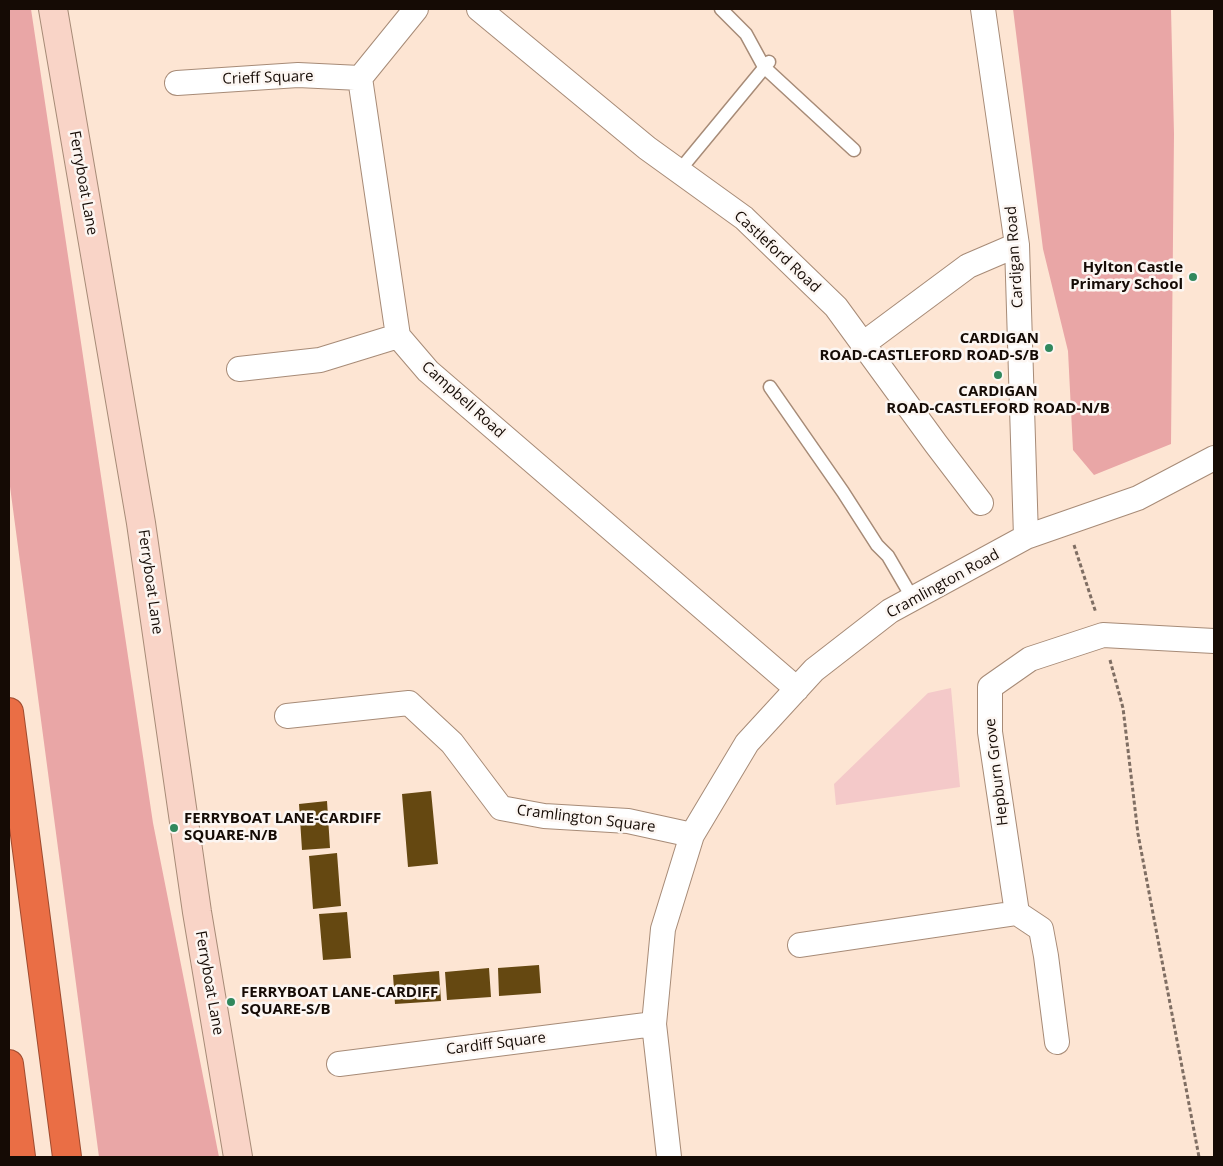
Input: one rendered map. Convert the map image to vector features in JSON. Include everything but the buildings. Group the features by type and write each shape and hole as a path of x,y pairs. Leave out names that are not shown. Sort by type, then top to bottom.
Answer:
{"highway":[{"path":"9,712 67,1157"},
{"path":"9,1064 21,1157"}],"street":[{"name":"Ferryboat Lane","path":"53,9 141,524 197,912 238,1157"},
{"path":"239,369 320,360 398,336 360,78 416,9"},
{"name":"Castleford Road","path":"479,9 647,148 744,218 836,307 981,503"},
{"name":"Cardigan Road","path":"983,9 1017,245 1026,538"},
{"name":"Crieff Square","path":"176,83 298,75 360,78"},
{"path":"863,344 968,266 1017,245"},
{"name":"Campbell Road","path":"398,336 428,371 797,689"},
{"name":"Cramlington Road","path":"670,1157 654,1024 663,929 692,835 746,743 814,670 890,611 1026,538 1138,498 1214,458"},
{"name":"Hepburn Grove","path":"1017,913 990,732 990,686 1030,659 1103,635 1214,641"},
{"name":"Cramlington Square","path":"287,716 409,703 452,743 501,808 544,816 628,821 692,835"},
{"path":"800,945 1017,913 1041,929 1057,1042"},
{"name":"Cardiff Square","path":"339,1064 654,1024"}],"lane":[{"path":"722,9 746,34 767,64 854,150"},
{"path":"679,171 767,64"},
{"path":"770,387 843,492 877,545 888,556 913,599"}],"path":[{"path":"1067,523 1103,635 1123,708 1138,834 1199,1157"}],"shaded area":[{"path":"9,9 31,9 153,823 219,1157 99,1157 9,479"},
{"path":"1013,9 1171,9 1174,134 1171,444 1094,475 1073,450 1068,351 1043,249"},
{"path":"951,688 960,787 836,805 834,784 928,693"}],"place":[{"name":"Hylton Castle Primary School","path":"1193,277"},
{"name":"CARDIGAN ROAD-CASTLEFORD ROAD-S/B","path":"1049,348"},
{"name":"CARDIGAN ROAD-CASTLEFORD ROAD-N/B","path":"998,375"},
{"name":"FERRYBOAT LANE-CARDIFF SQUARE-N/B","path":"174,828"},
{"name":"FERRYBOAT LANE-CARDIFF SQUARE-S/B","path":"231,1002"}]}
